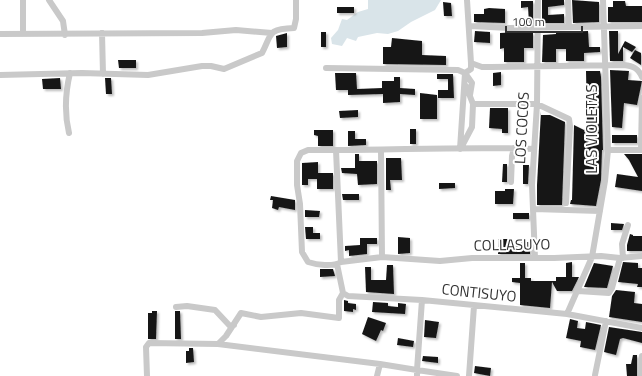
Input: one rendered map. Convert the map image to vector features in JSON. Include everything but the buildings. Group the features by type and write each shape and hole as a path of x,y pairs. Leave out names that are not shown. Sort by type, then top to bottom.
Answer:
{"street":[{"path":"23,0 23,34"},
{"path":"49,0 63,21 65,34"},
{"path":"0,34 202,32 236,30 272,33 294,28 296,20 296,0"},
{"path":"466,73 471,69 468,0"},
{"name":"LOS COCOS","path":"535,258 532,185 537,104 538,0"},
{"path":"568,0 568,27"},
{"name":"LAS VIOLETAS","path":"568,314 592,257 608,150 603,0"},
{"path":"470,26 538,28 642,26"},
{"path":"102,33 103,74"},
{"path":"0,75 70,73 148,75 188,70 202,66 224,69 239,64 246,59 262,53 267,39 272,33"},
{"path":"471,63 482,67 632,66 639,70 642,76"},
{"path":"326,68 458,70 466,73 472,83 470,96"},
{"path":"69,133 65,116 66,92 70,73"},
{"path":"460,149 466,73"},
{"path":"460,149 472,127 473,104 466,86"},
{"path":"608,150 642,150 642,98"},
{"path":"473,104 537,104 564,115 570,121 566,203"},
{"path":"218,344 234,325 241,313 261,317 300,313 339,318 339,300 342,293 339,263 336,150 424,148 460,149 487,147 534,149"},
{"path":"511,182 512,156 514,148"},
{"name":"COLLASUYO","path":"336,150 308,150 301,152 297,161 297,185 300,204 302,252 308,262 314,264 339,263 382,257 440,261 592,257 621,258 642,256"},
{"path":"381,150 382,257"},
{"path":"534,209 600,210"},
{"path":"578,292 609,293 612,288 621,258 622,244 628,225"},
{"name":"CONTISUYO","path":"342,293 348,296 422,300 568,314 642,328"},
{"path":"417,373 422,300"},
{"path":"176,307 187,306 215,310 230,326 234,325"},
{"path":"469,376 474,306"},
{"path":"595,375 606,321"},
{"path":"147,376 146,347 149,343 218,344 380,364 417,373 457,376"},
{"path":"642,356 642,376"},
{"path":"377,376 380,364"}],"shaded area":[{"path":"368,0 441,0 435,10 411,22 398,31 388,34 377,33 358,37 356,41 347,38 342,46 332,44 331,38 338,30 342,19 347,20 358,12 368,9"}]}
